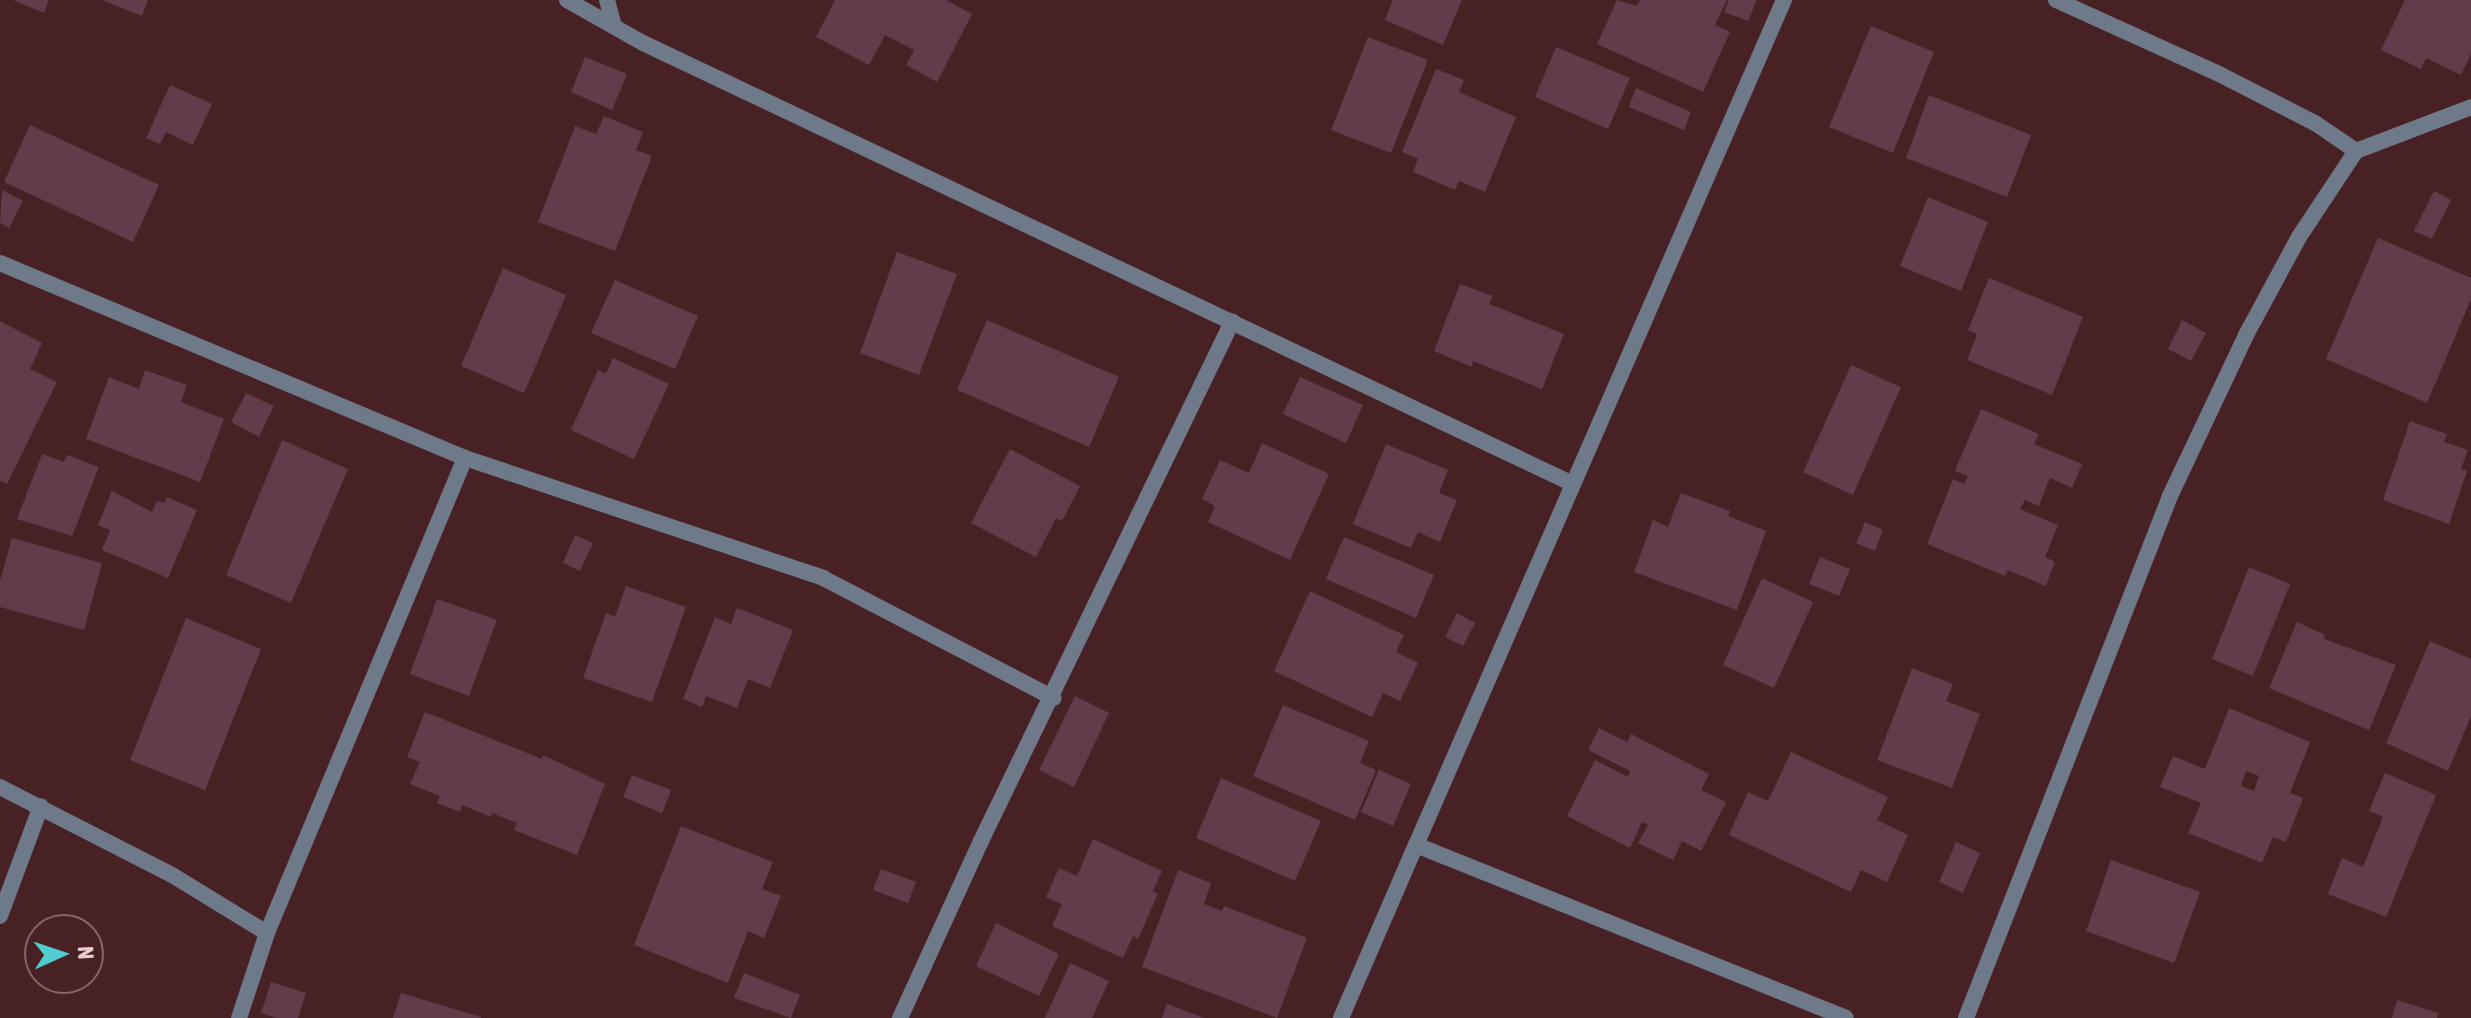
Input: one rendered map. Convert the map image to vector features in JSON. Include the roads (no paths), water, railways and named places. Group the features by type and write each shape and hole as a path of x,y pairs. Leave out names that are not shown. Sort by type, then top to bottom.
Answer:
{"street":[{"path":"567,0 643,43 1573,484"},
{"path":"607,0 614,26"},
{"path":"1341,1018 1784,0"},
{"path":"2056,0 2221,75 2315,123 2356,151"},
{"path":"1966,1018 2170,496 2252,323 2299,237 2356,151 2471,107"},
{"path":"0,263 465,458 823,578 1054,698"},
{"path":"900,1018 981,841 1054,698 1232,322"},
{"path":"239,1018 267,933 465,458"},
{"path":"0,787 172,875 267,933"},
{"path":"0,916 41,806"},
{"path":"1416,845 1846,1018"}]}
